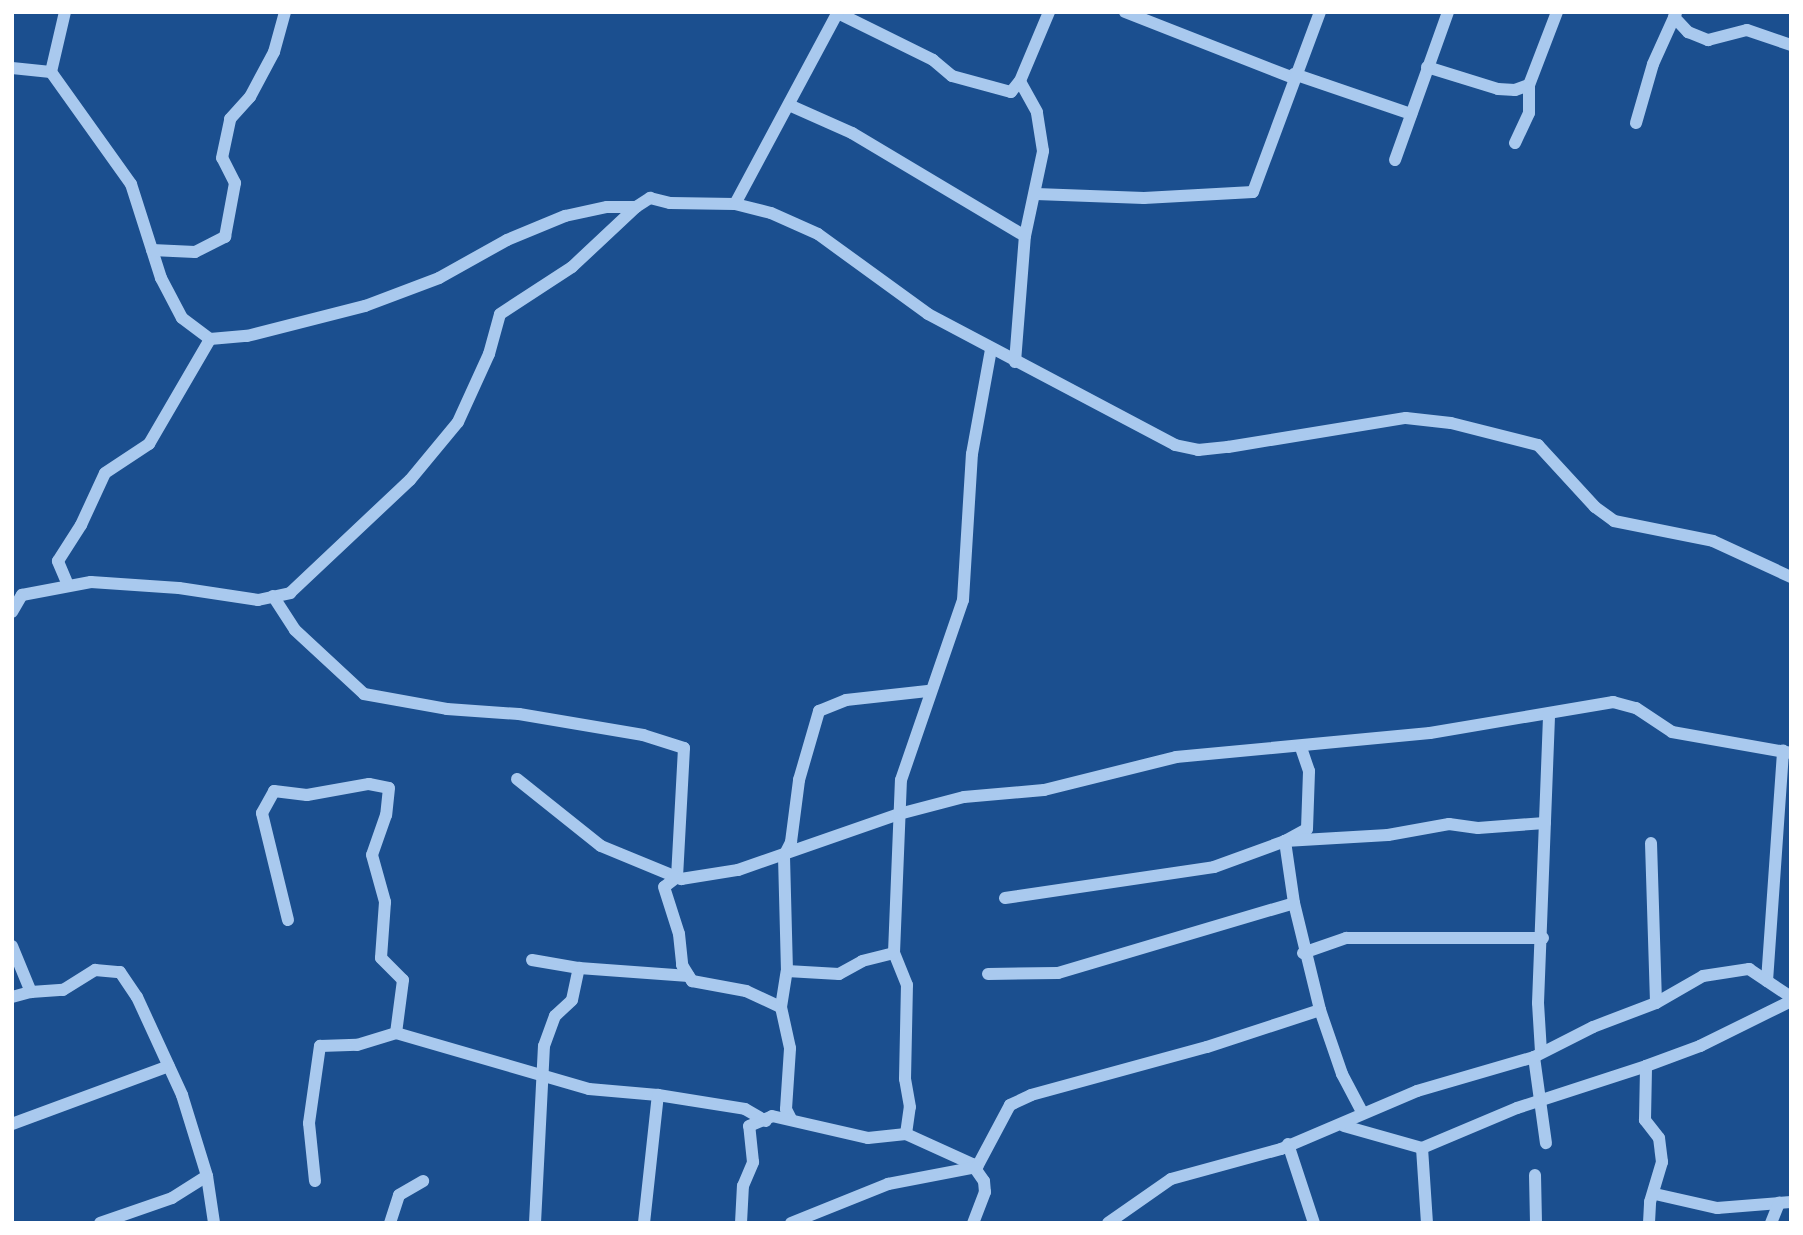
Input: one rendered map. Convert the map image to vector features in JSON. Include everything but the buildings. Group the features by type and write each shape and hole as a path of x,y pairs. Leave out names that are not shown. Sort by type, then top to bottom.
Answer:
{"street":[{"path":"51,72 65,12"},
{"path":"152,250 195,252 225,237 235,183 222,158 230,119 250,97 274,52 285,12"},
{"path":"735,204 838,13 922,54 952,76 1011,92 1020,81 1049,12"},
{"path":"1125,12 1294,76 1411,114"},
{"path":"1036,194 1144,198 1253,192 1320,12"},
{"path":"1395,160 1448,12"},
{"path":"1516,143 1530,113 1529,85 1557,12"},
{"path":"1675,14 1688,32 1707,40 1747,30 1791,45"},
{"path":"1636,123 1675,14"},
{"path":"1427,67 1498,89 1516,90 1529,85"},
{"path":"12,68 51,72 131,184 152,250 182,318 210,339 247,336 365,306 439,278 507,240 565,216 607,207 636,207"},
{"path":"1014,362 1025,236 1036,194 1043,150 1037,112 1020,81"},
{"path":"789,105 852,133 1025,236"},
{"path":"12,612 23,595 68,586 117,583 258,600 290,593 410,480 458,422 489,354 500,314 572,267 636,207 650,198 670,203 735,204 771,213 818,234 928,314 1014,362 1187,450 1228,447 1406,418 1451,423 1530,441 1545,449 1595,507 1614,521 1713,541 1791,577"},
{"path":"68,586 58,561 81,525 105,473 149,444 210,339"},
{"path":"906,1134 910,1107 905,1079 907,985 894,953 901,780 928,691 946,659 963,600 972,454 991,349"},
{"path":"273,596 295,630 364,694 447,709 519,714 643,735 684,748 677,877 664,887 679,934 682,965 689,976 705,986 746,991 781,1007"},
{"path":"791,1119 786,1109 790,1048 781,1007 787,971 784,856 791,842 799,780 819,711 846,700 928,691"},
{"path":"517,779 601,846 677,877 738,870 899,814 964,797 1044,790 1176,757 1301,748 1623,702 1672,732 1787,752 1767,981"},
{"path":"1546,1143 1540,1103 1538,1003 1543,938 1549,713"},
{"path":"1006,898 1214,867 1285,841 1307,829 1309,772 1301,748"},
{"path":"288,920 262,813 274,791 307,795 369,783 388,788 386,815 372,855 385,902 381,958 403,980 396,1033"},
{"path":"1285,841 1388,835 1449,824 1478,828 1545,823"},
{"path":"1285,841 1303,953 1348,1087 1362,1112"},
{"path":"1651,843 1656,1003"},
{"path":"988,974 1058,973 1294,903"},
{"path":"1303,953 1346,938 1543,938"},
{"path":"12,946 31,992"},
{"path":"787,971 839,974 862,961 894,953"},
{"path":"531,960 579,968 689,976"},
{"path":"535,1223 544,1046 555,1016 572,1000 579,968"},
{"path":"1108,1223 1171,1179 1343,1126 1362,1112 1538,1055 1656,1003 1703,976 1749,969 1791,999 1700,1046 1422,1148 1343,1126"},
{"path":"12,998 31,992 63,990 95,970 120,972 137,997 169,1066 207,1176 214,1223"},
{"path":"790,1223 888,1184 976,1167 1014,1102 1054,1086 1207,1047 1320,1010"},
{"path":"315,1181 309,1123 320,1046 357,1045 396,1033 541,1077 589,1088 658,1095 745,1110 766,1121"},
{"path":"12,1124 169,1066"},
{"path":"1646,1066 1645,1120 1659,1138 1661,1161 1649,1223"},
{"path":"644,1223 658,1095"},
{"path":"741,1223 743,1186 753,1162 749,1126 766,1121 772,1116 869,1138 906,1134 976,1167 985,1192 973,1223"},
{"path":"1288,1144 1314,1223"},
{"path":"1422,1148 1427,1223"},
{"path":"1535,1175 1536,1223"},
{"path":"100,1223 172,1198 207,1176"},
{"path":"390,1223 400,1195 423,1181"},
{"path":"1655,1195 1717,1208 1785,1202"},
{"path":"1771,1223 1785,1202"}]}
